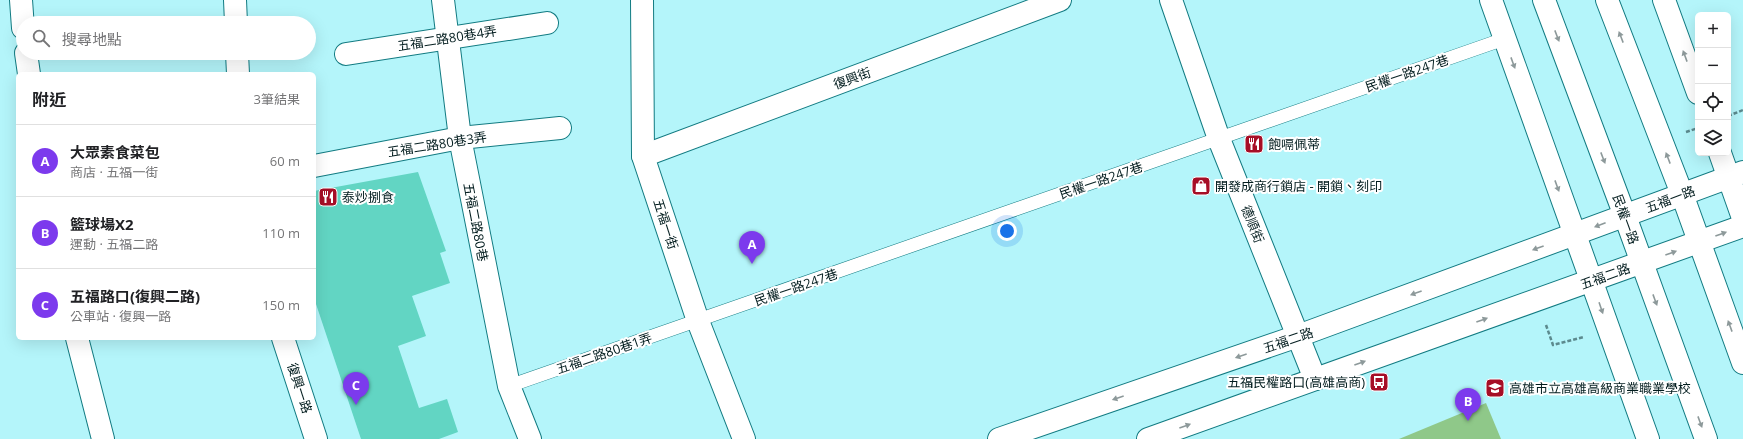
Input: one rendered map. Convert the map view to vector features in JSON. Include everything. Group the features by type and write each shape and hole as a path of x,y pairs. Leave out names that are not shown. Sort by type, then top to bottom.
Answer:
{"street":[{"path":"21,0 22,16"},
{"path":"235,0 236,16"},
{"name":"五福二路80巷","path":"443,0 460,138 509,386 530,439"},
{"name":"五福一街","path":"642,0 643,156 698,321 744,439"},
{"name":"復興街","path":"643,156 1060,0"},
{"name":"德順街","path":"1171,0 1219,139 1315,379"},
{"path":"1491,0 1648,439"},
{"name":"民權一路","path":"1544,0 1625,216 1706,439"},
{"path":"1607,0 1700,242 1743,363"},
{"path":"1664,0 1695,85"},
{"name":"五福二路80巷4弄","path":"346,54 547,23"},
{"path":"27,60 29,72"},
{"path":"237,60 238,72"},
{"name":"五福二路80巷3弄","path":"316,166 460,138 560,128"},
{"path":"1722,156 1736,175 1743,218"},
{"name":"五福一路","path":"1575,235 1736,175"},
{"path":"1700,242 1743,226"},
{"name":"五福二路","path":"998,439 1298,336 1575,235"},
{"name":"五福二路","path":"1148,439 1700,242"},
{"path":"78,340 104,439"},
{"name":"復興一路","path":"284,340 316,439"}],"lane":[{"name":"民權一路247巷","path":"698,321 1504,39"},
{"name":"五福二路80巷1弄","path":"509,386 698,321"}],"path":[{"path":"1731,115 1743,110"}],"green space":[{"path":"1486,403 1501,439 1399,439"}],"building":[{"path":"418,172 446,251 440,253 450,283 412,296 426,336 398,346 419,408 447,399 458,432 439,439 361,439 316,304 316,191"}],"place":[{"name":"飽嗝佩蒂","path":"1254,144"},
{"name":"開發成商行鎖店 - 開鎖、刻印","path":"1201,186"},
{"name":"泰炒捌食","path":"328,197"},
{"name":"大眾素食菜包","path":"752,264"},
{"name":"五福民權路口(高雄高商)","path":"1379,382"},
{"name":"高雄市立高雄高級商業職業學校","path":"1495,388"},
{"name":"五福路口(復興二路)","path":"356,405"},
{"name":"籃球場X2","path":"1468,421"}]}
